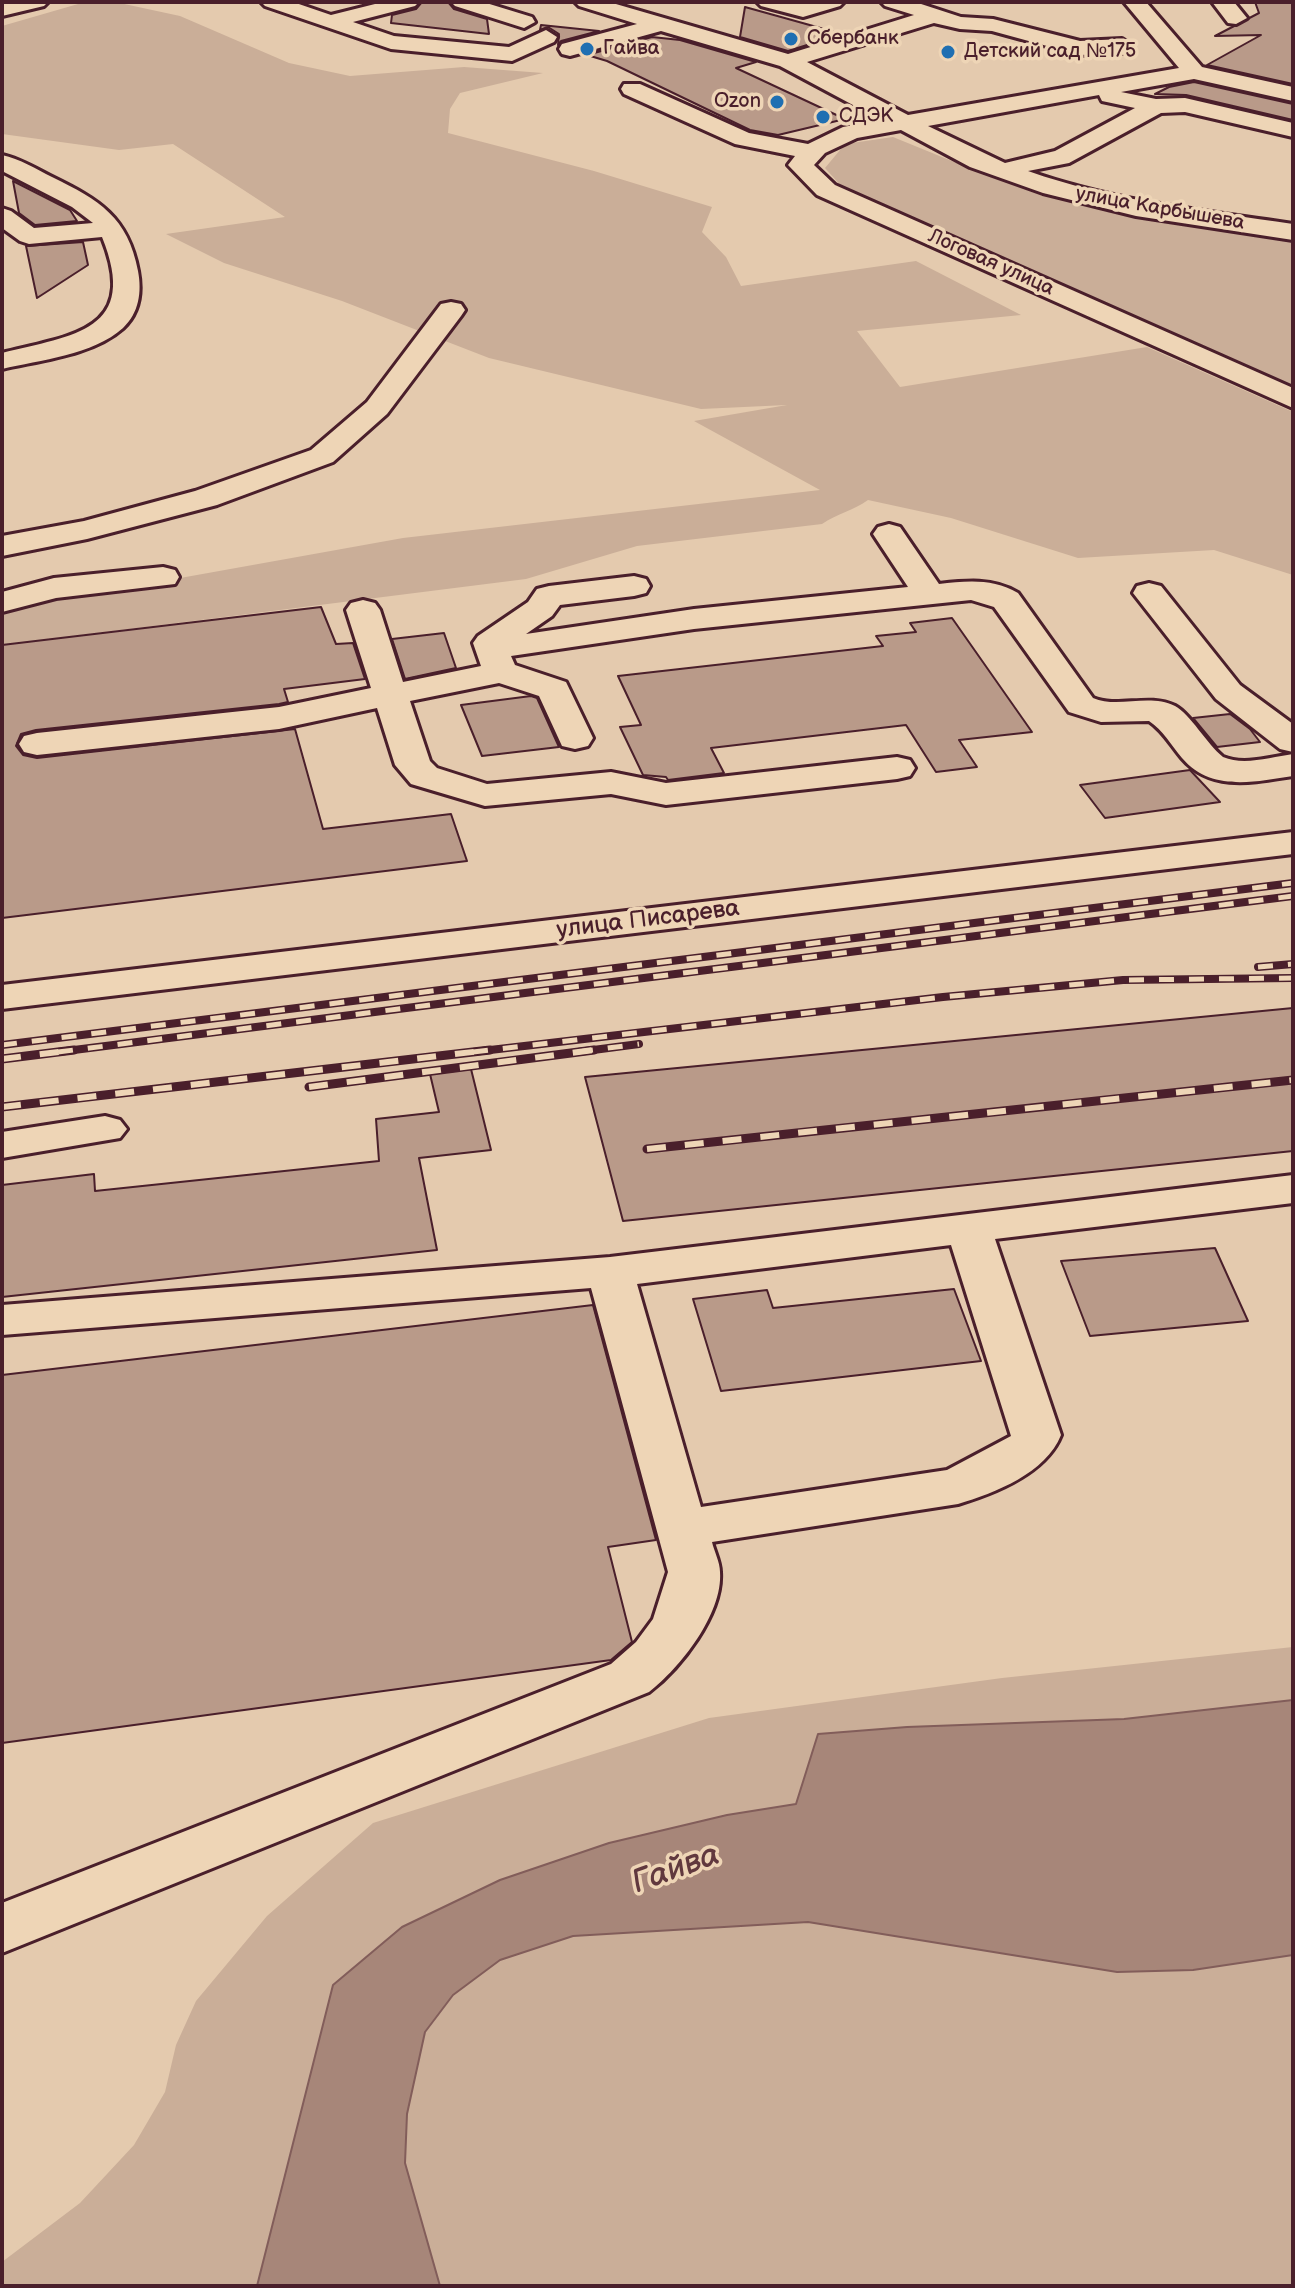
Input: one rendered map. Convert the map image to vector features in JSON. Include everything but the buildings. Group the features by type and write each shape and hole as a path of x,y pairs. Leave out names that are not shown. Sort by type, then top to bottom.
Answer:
{"street":[{"path":"2,10 37,2"},
{"path":"272,2 382,40 508,54 550,32 605,40"},
{"path":"328,22 408,2"},
{"path":"462,2 524,22"},
{"name":"улица Карбышева","path":"586,2 788,61 979,162 1052,188 1136,208 1283,223"},
{"path":"768,2 803,11 833,2"},
{"path":"892,2 934,16"},
{"path":"1135,2 1194,72"},
{"path":"788,61 934,16 960,23 993,25 1080,48 1122,46"},
{"path":"570,49 661,24"},
{"path":"632,89 743,139 813,152 851,132 1194,72 1293,94"},
{"path":"1085,91 1156,106 1185,105 1293,130"},
{"path":"1004,171 1042,159 1060,158 1156,106"},
{"name":"Логовая улица","path":"813,152 800,165 826,190 1293,399"},
{"path":"2,361 49,349 105,329 122,313 126,298 126,269 111,229 99,214 4,165"},
{"path":"2,216 19,243 111,229"},
{"path":"2,546 87,530 206,498 322,456 377,408 451,310"},
{"path":"889,534 930,595"},
{"path":"2,602 54,588 163,577"},
{"path":"575,738 554,689 496,661 490,643 540,609 549,596 634,586"},
{"path":"37,744 279,718 391,697 496,661 694,619 986,591 1006,600 1081,705 1090,711 1110,714 1161,713 1170,718 1202,761 1221,771 1293,765"},
{"path":"1149,593 1228,692 1293,741"},
{"path":"363,610 416,770 434,780 485,795 611,783 666,794 897,768"},
{"name":"улица Писарева","path":"2,997 1293,843"},
{"path":"2,1145 105,1129"},
{"path":"2,1320 610,1272 1293,1189"},
{"path":"683,1528 933,1492 980,1477 1032,1445 1036,1435 1034,1426 968,1228"},
{"path":"2,1929 630,1678 652,1662 683,1616 694,1572 610,1272"}],"shaded area":[{"path":"85,2 115,2 180,16 289,63 350,76 464,67 543,73 460,93 450,109 448,133 594,171 712,207 702,232 726,257 741,286 916,261 1021,315 857,331 900,387 1147,347 1293,412 1293,575 1214,550 1078,558 951,518 868,500 822,524 637,546 526,579 2,645 2,610 403,538 820,490 694,421 787,405 701,409 489,358 342,301 224,263 166,234 285,217 173,144 119,150 2,134 2,26"},
{"path":"893,137 986,175 1126,214 1293,240 1293,386 842,187 825,168 845,144"},
{"path":"1293,1647 1293,1700 1124,1719 907,1727 818,1734 797,1804 727,1815 609,1843 333,1986 257,2286 2,2286 2,2262 80,2203 134,2145 165,2092 176,2045 196,2001 267,1916 373,1823 709,1718 1002,1678"},
{"path":"809,1922 1117,1972 1193,1970 1293,1955 1293,2286 440,2286 405,2163 407,2114 425,2032 453,1995 499,1960 573,1936"}],"water":[{"path":"1293,1700 1293,1955 1193,1970 1117,1972 808,1922 573,1936 500,1960 453,1995 425,2032 407,2114 405,2163 440,2286 257,2286 333,1985 402,1927 500,1880 609,1843 727,1815 796,1804 818,1734 907,1727 1124,1719"}],"railway":[{"path":"2,1045 1293,883"},
{"path":"58,1052 1293,896"},
{"path":"1258,967 1293,964"},
{"path":"473,1052 943,997 1123,980 1293,978"},
{"path":"578,1052 639,1044"},
{"path":"58,1052 74,1050"},
{"path":"2,1107 490,1050"},
{"path":"309,1087 594,1050"},
{"path":"2,1059 58,1052"},
{"path":"647,1149 1293,1080"}],"place":[{"name":"Сбербанк","path":"791,39"},
{"name":"Гайва","path":"587,49"},
{"name":"Детский сад №175","path":"948,52"},
{"name":"Ozon","path":"777,102"},
{"name":"СДЭК","path":"823,117"}]}
